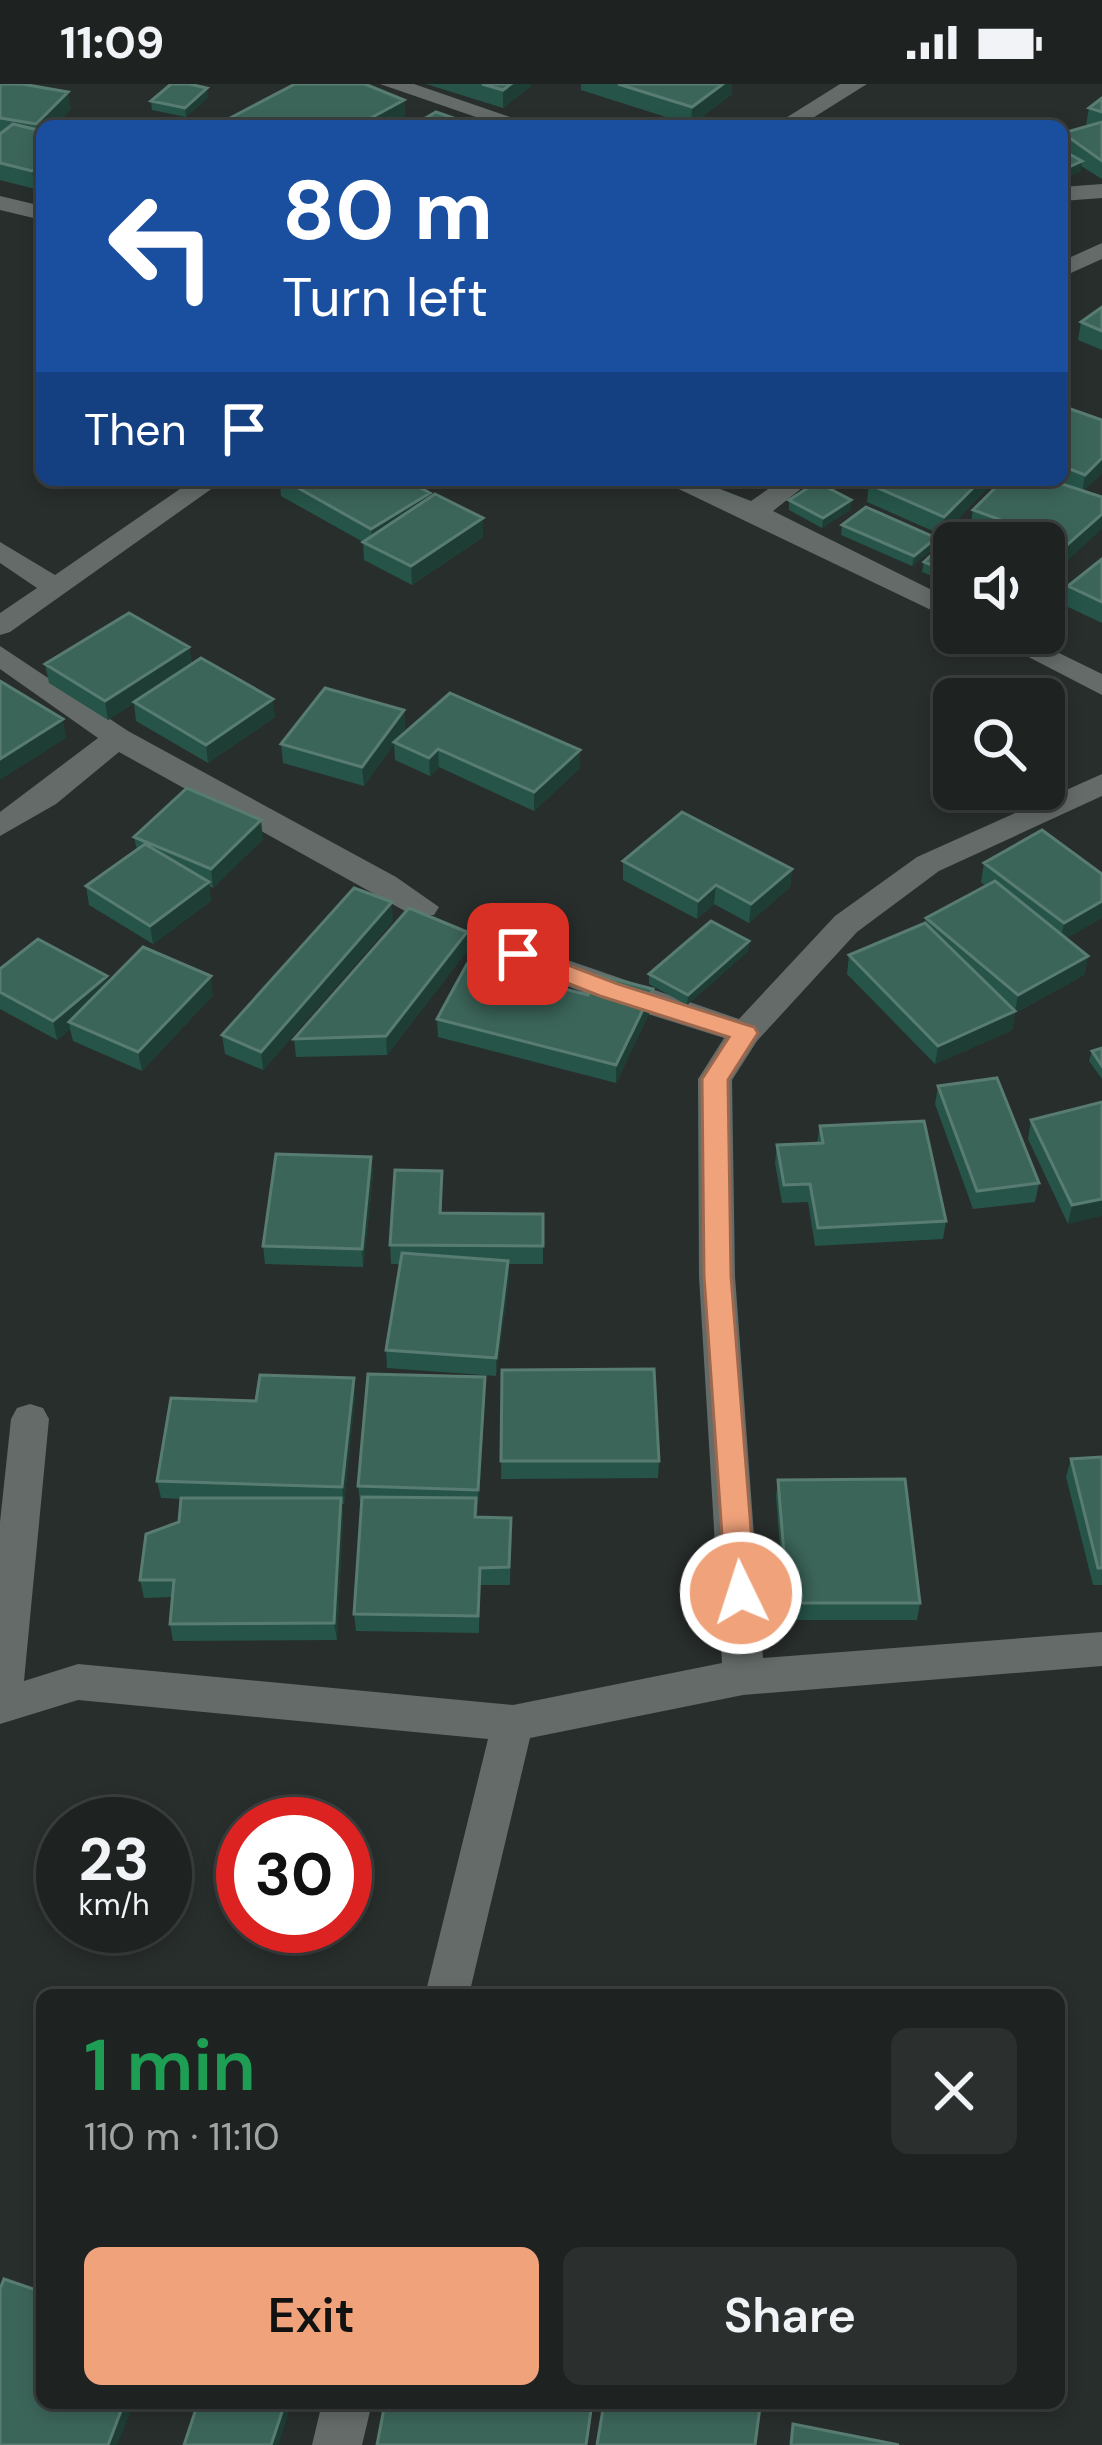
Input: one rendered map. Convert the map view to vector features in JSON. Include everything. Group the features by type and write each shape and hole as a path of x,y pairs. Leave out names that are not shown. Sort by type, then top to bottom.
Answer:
{"street":[{"path":"391,84 506,120"},
{"path":"794,120 856,84"},
{"path":"1068,193 1102,190"},
{"path":"0,202 36,211"},
{"path":"1068,267 1102,250"},
{"path":"0,626 202,486"},
{"path":"689,486 754,512 933,602"},
{"path":"754,512 791,486"},
{"path":"0,550 54,587"},
{"path":"1038,654 1102,686"},
{"path":"0,655 117,738 226,801 318,844 423,907"},
{"path":"0,826 45,797 117,738"},
{"path":"743,1677 717,1276 715,1079 745,1033 846,924 928,864 1102,784"},
{"path":"518,954 609,990 745,1033"},
{"path":"30,1419 0,1706 78,1682 513,1723 743,1677 1102,1649"},
{"path":"448,1989 513,1723"},
{"path":"337,2445 346,2409"}],"building":[{"path":"0,84 68,92 36,124 0,118"},
{"path":"171,84 207,88 185,108 151,101"},
{"path":"295,84 365,84 404,100 367,120 232,117"},
{"path":"618,84 723,84 692,107"},
{"path":"1102,98 1102,112 1089,108"},
{"path":"436,112 459,120 422,120"},
{"path":"1102,122 1102,161 1068,137 1068,132"},
{"path":"13,124 36,130 36,168 0,163 0,134"},
{"path":"1068,153 1082,161 1068,167"},
{"path":"1102,307 1102,331 1081,322"},
{"path":"1068,408 1102,420 1102,458 1085,475 1068,468"},
{"path":"295,486 417,486 430,493 371,529"},
{"path":"811,486 825,486 851,500 823,518 789,500"},
{"path":"874,486 975,486 944,517"},
{"path":"997,486 1068,486 1102,497 1102,514 1068,544 1065,522 1007,522 973,510"},
{"path":"435,494 483,518 411,566 363,542"},
{"path":"866,507 933,540 914,556 842,525"},
{"path":"1102,559 1102,602 1068,586"},
{"path":"129,613 189,647 105,701 45,664"},
{"path":"201,658 273,699 206,745 134,702"},
{"path":"0,681 63,719 0,759"},
{"path":"325,688 404,710 362,767 281,744"},
{"path":"450,693 580,750 534,792 438,749 429,758 394,742"},
{"path":"187,788 261,820 211,869 134,837"},
{"path":"682,812 792,869 751,904 716,885 698,901 623,861"},
{"path":"1042,830 1102,874 1102,901 1064,923 984,863"},
{"path":"145,844 209,882 150,926 86,886"},
{"path":"995,881 1088,956 1018,995 926,918"},
{"path":"354,888 392,902 261,1052 222,1035"},
{"path":"409,908 467,932 386,1036 294,1039"},
{"path":"711,921 749,941 688,995 649,974"},
{"path":"925,923 1015,1011 938,1046 849,955"},
{"path":"38,939 107,976 53,1021 0,992 0,969"},
{"path":"143,947 211,976 138,1052 69,1022"},
{"path":"467,964 588,995 598,975 653,989 616,1065 437,1019"},
{"path":"997,1078 1039,1183 977,1191 938,1086"},
{"path":"1102,1102 1102,1199 1072,1205 1031,1120"},
{"path":"924,1121 946,1221 818,1228 810,1184 784,1185 777,1145 823,1143 820,1126"},
{"path":"276,1154 371,1157 362,1249 263,1246"},
{"path":"395,1170 442,1171 440,1213 543,1214 543,1246 390,1245"},
{"path":"402,1253 508,1261 496,1358 386,1350"},
{"path":"654,1369 659,1461 501,1461 502,1370"},
{"path":"368,1374 485,1377 478,1490 358,1486"},
{"path":"260,1375 354,1378 342,1487 157,1481 171,1398 256,1401"},
{"path":"1102,1457 1102,1568 1098,1568 1071,1459"},
{"path":"905,1479 920,1603 788,1603 778,1480"},
{"path":"362,1497 476,1498 475,1517 511,1518 509,1567 480,1568 478,1616 354,1614"},
{"path":"181,1498 341,1498 334,1623 170,1624 174,1580 140,1580 146,1534 179,1522"},
{"path":"4,2279 36,2290 36,2409 122,2409 108,2445 0,2445 0,2289"},
{"path":"196,2409 283,2409 271,2445 184,2445"},
{"path":"384,2409 591,2409 586,2445 377,2445"},
{"path":"603,2409 760,2409 755,2445 597,2445"},
{"path":"793,2424 899,2445 791,2445"}],"route":[{"path":"518,954 609,990 745,1033 715,1079 717,1276 741,1593"}]}
